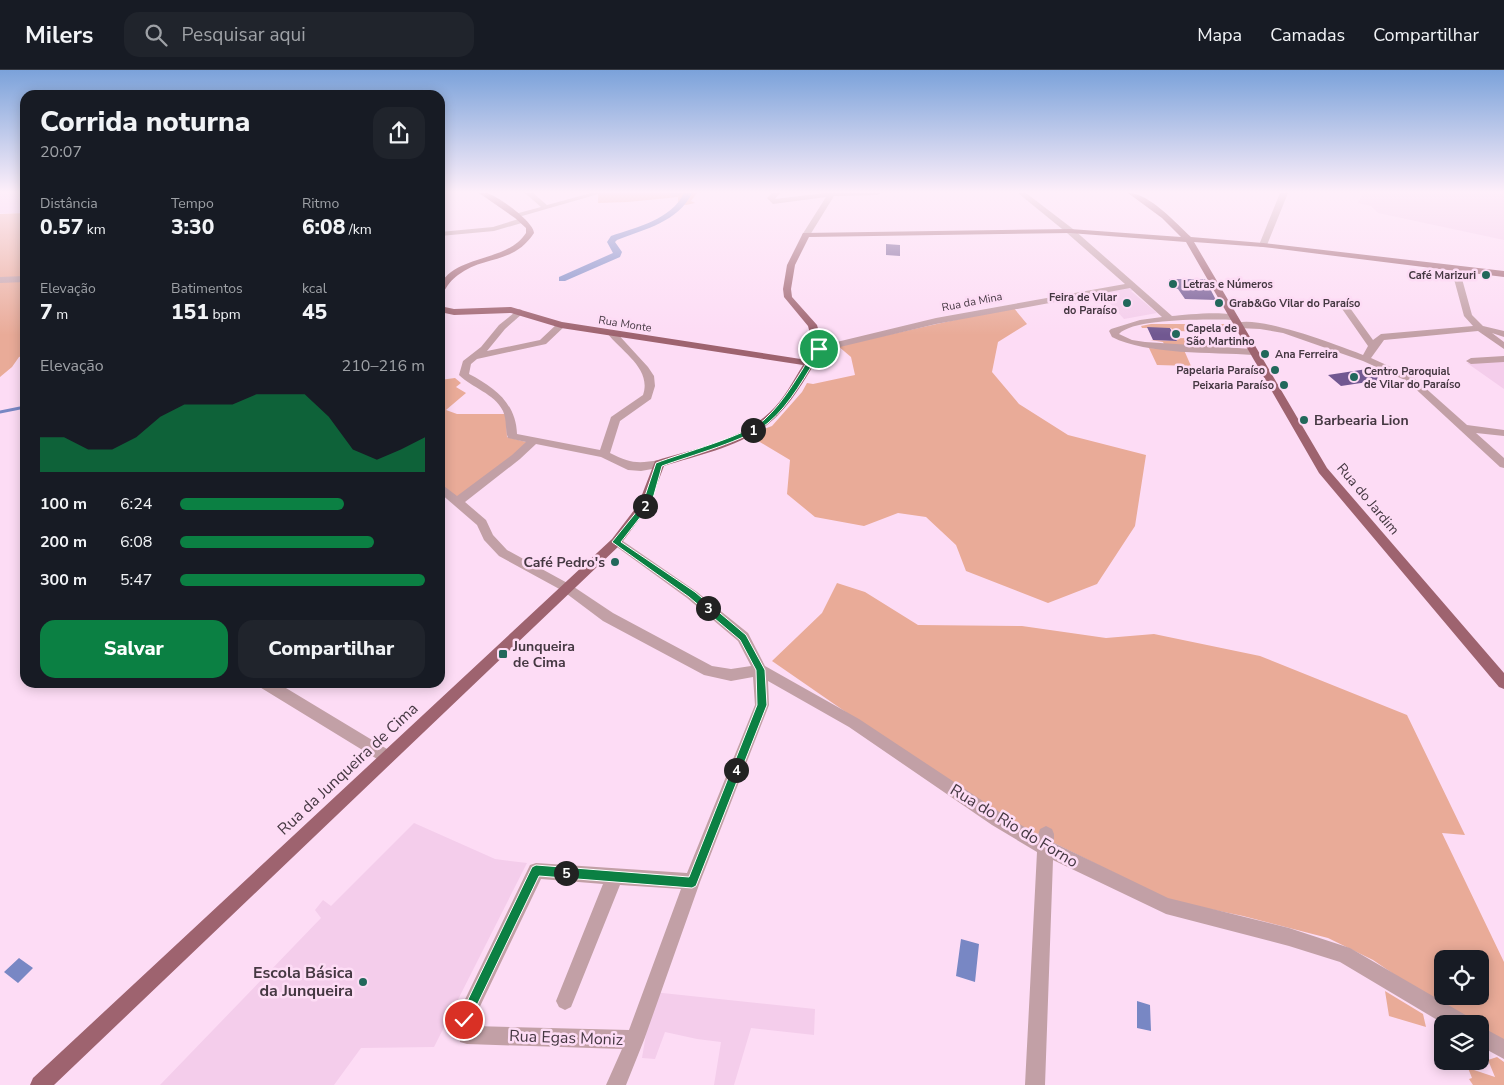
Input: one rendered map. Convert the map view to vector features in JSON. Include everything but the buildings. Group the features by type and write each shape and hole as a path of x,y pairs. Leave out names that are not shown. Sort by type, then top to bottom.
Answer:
{"main road":[{"path":"445,283 462,268 518,247 523,240"},
{"path":"659,464 741,435 765,423 784,404 808,363 819,349 814,330 788,297 787,292 788,276 797,251 803,240"},
{"name":"Rua do Jardim","path":"1190,240 1204,252 1236,321 1323,470 1504,683"},
{"path":"1205,240 1263,245 1504,274"},
{"path":"1204,252 1226,242"},
{"name":"Rua Monte","path":"445,310 454,312 502,310 519,312 561,325 808,363"},
{"name":"Rua da Junqueira de Cima","path":"40,1085 616,542 645,506 659,464"}],"street":[{"path":"1081,240 1170,319"},
{"path":"1263,245 1265,240"},
{"path":"1455,268 1468,316 1479,328 1504,346"},
{"path":"0,280 20,279"},
{"name":"Rua da Mina","path":"819,349 906,326 1038,300 1132,285"},
{"path":"1342,303 1373,346"},
{"path":"519,312 502,327 477,356 466,363 464,375 485,386 502,403 510,414 512,436 604,454 628,466 641,467 659,464"},
{"path":"1253,352 1146,346 1129,342 1115,335 1114,331 1122,327 1170,319 1204,316 1285,331 1366,359 1410,379 1504,464"},
{"path":"477,356 543,342 550,338 561,325"},
{"path":"1366,359 1381,336 1479,328 1504,334"},
{"path":"604,454 615,419 621,413 642,402 647,397 650,389 650,376 612,333"},
{"path":"1471,361 1504,359"},
{"path":"1465,428 1504,433"},
{"path":"458,501 516,457 533,441"},
{"path":"445,492 482,523 488,537 503,553 567,588 608,617 709,671 731,675 760,670"},
{"path":"616,542 692,595 743,637 760,670 762,705 692,882 635,1040 616,1085"},
{"name":"Rua do Rio do Forno","path":"760,670 854,723 998,820 1046,841 1166,906 1289,937 1344,954 1447,1015"},
{"path":"273,688 387,757"},
{"path":"1035,1085 1046,841"},
{"name":"Rua Egas Moniz","path":"615,876 536,871 464,1020 467,1035 635,1040"},
{"path":"565,1001 615,876 692,882"},
{"path":"1489,1041 1504,1050"}],"shaded area":[{"path":"0,240 20,240 20,357 12,367 0,377"},
{"name":"Feira de Vilar do Paraíso","path":"1127,287 1134,290 1131,291 1157,313 1124,319 1100,292"},
{"path":"1013,307 1027,324 998,342 992,372 1019,404 1068,435 1146,455 1135,526 1097,584 1048,603 966,571 956,545 926,517 898,513 864,526 815,517 787,494 790,460 748,435 772,426 802,392 807,383 813,384 855,375 851,357 838,346"},
{"path":"1151,324 1224,324 1228,332 1173,331 1171,328 1142,328 1141,326"},
{"path":"1176,338 1222,339 1228,349 1165,346 1163,342 1150,340 1177,341"},
{"path":"1149,348 1184,350 1191,366 1157,365"},
{"path":"1504,360 1504,389 1467,363"},
{"path":"455,378 461,383 456,387 466,393 446,410 457,414 506,414 507,437 526,442 526,446 458,498 445,488 445,379"},
{"path":"837,583 865,592 918,625 1022,626 1106,638 1154,634 1260,656 1407,715 1465,835 1442,833 1504,962 1504,1042 1489,1034 1489,1015 1454,1015 1439,1005 1489,1005 1489,950 1434,950 1434,1001 1373,960 1328,938 1243,916 1171,901 1054,843 1041,832 1036,835 1013,823 892,744 772,661 822,613"},
{"name":"Escola Básica da Junqueira","path":"414,823 495,859 527,863 434,1047 361,1048 334,1085 160,1085 321,918 315,910 323,900 331,906"},
{"path":"1385,991 1423,1014 1426,1027 1389,1016"},
{"path":"653,992 815,1009 814,1035 751,1028 734,1085 714,1085 721,1042 665,1032 655,1059 642,1058"},
{"path":"1497,1057 1504,1062 1504,1085 1473,1085 1469,1079 1472,1078 1469,1070 1495,1077 1489,1060"}],"water":[{"path":"961,939 979,944 975,982 956,976"},
{"path":"19,958 33,968 18,983 4,972"},
{"path":"1137,1001 1150,1005 1151,1031 1137,1028"}],"waterway":[{"path":"562,279 617,255 618,252 611,242 612,240"},
{"path":"0,412 20,408"}],"place":[{"name":"Café Marizuri","path":"1486,275"},
{"name":"Letras e Números","path":"1173,284"},
{"name":"Feira de Vilar do Paraíso","path":"1127,303"},
{"name":"Grab&Go Vilar do Paraíso","path":"1219,303"},
{"name":"Capela de São Martinho","path":"1176,334"},
{"name":"Ana Ferreira","path":"1265,354"},
{"name":"Papelaria Paraíso","path":"1275,370"},
{"name":"Centro Paroquial de Vilar do Paraíso","path":"1354,377"},
{"name":"Peixaria Paraíso","path":"1284,385"},
{"name":"Barbearia Lion","path":"1304,420"},
{"name":"Café Pedro's","path":"615,562"},
{"name":"Junqueira de Cima","path":"503,654"},
{"name":"Escola Básica da Junqueira","path":"363,982"}],"route":[{"path":"464,1020 536,871 692,882 762,705 760,670 743,637 692,595 616,542 635,521 645,506 659,464 741,435 765,423 784,404 808,363 819,349"}]}
